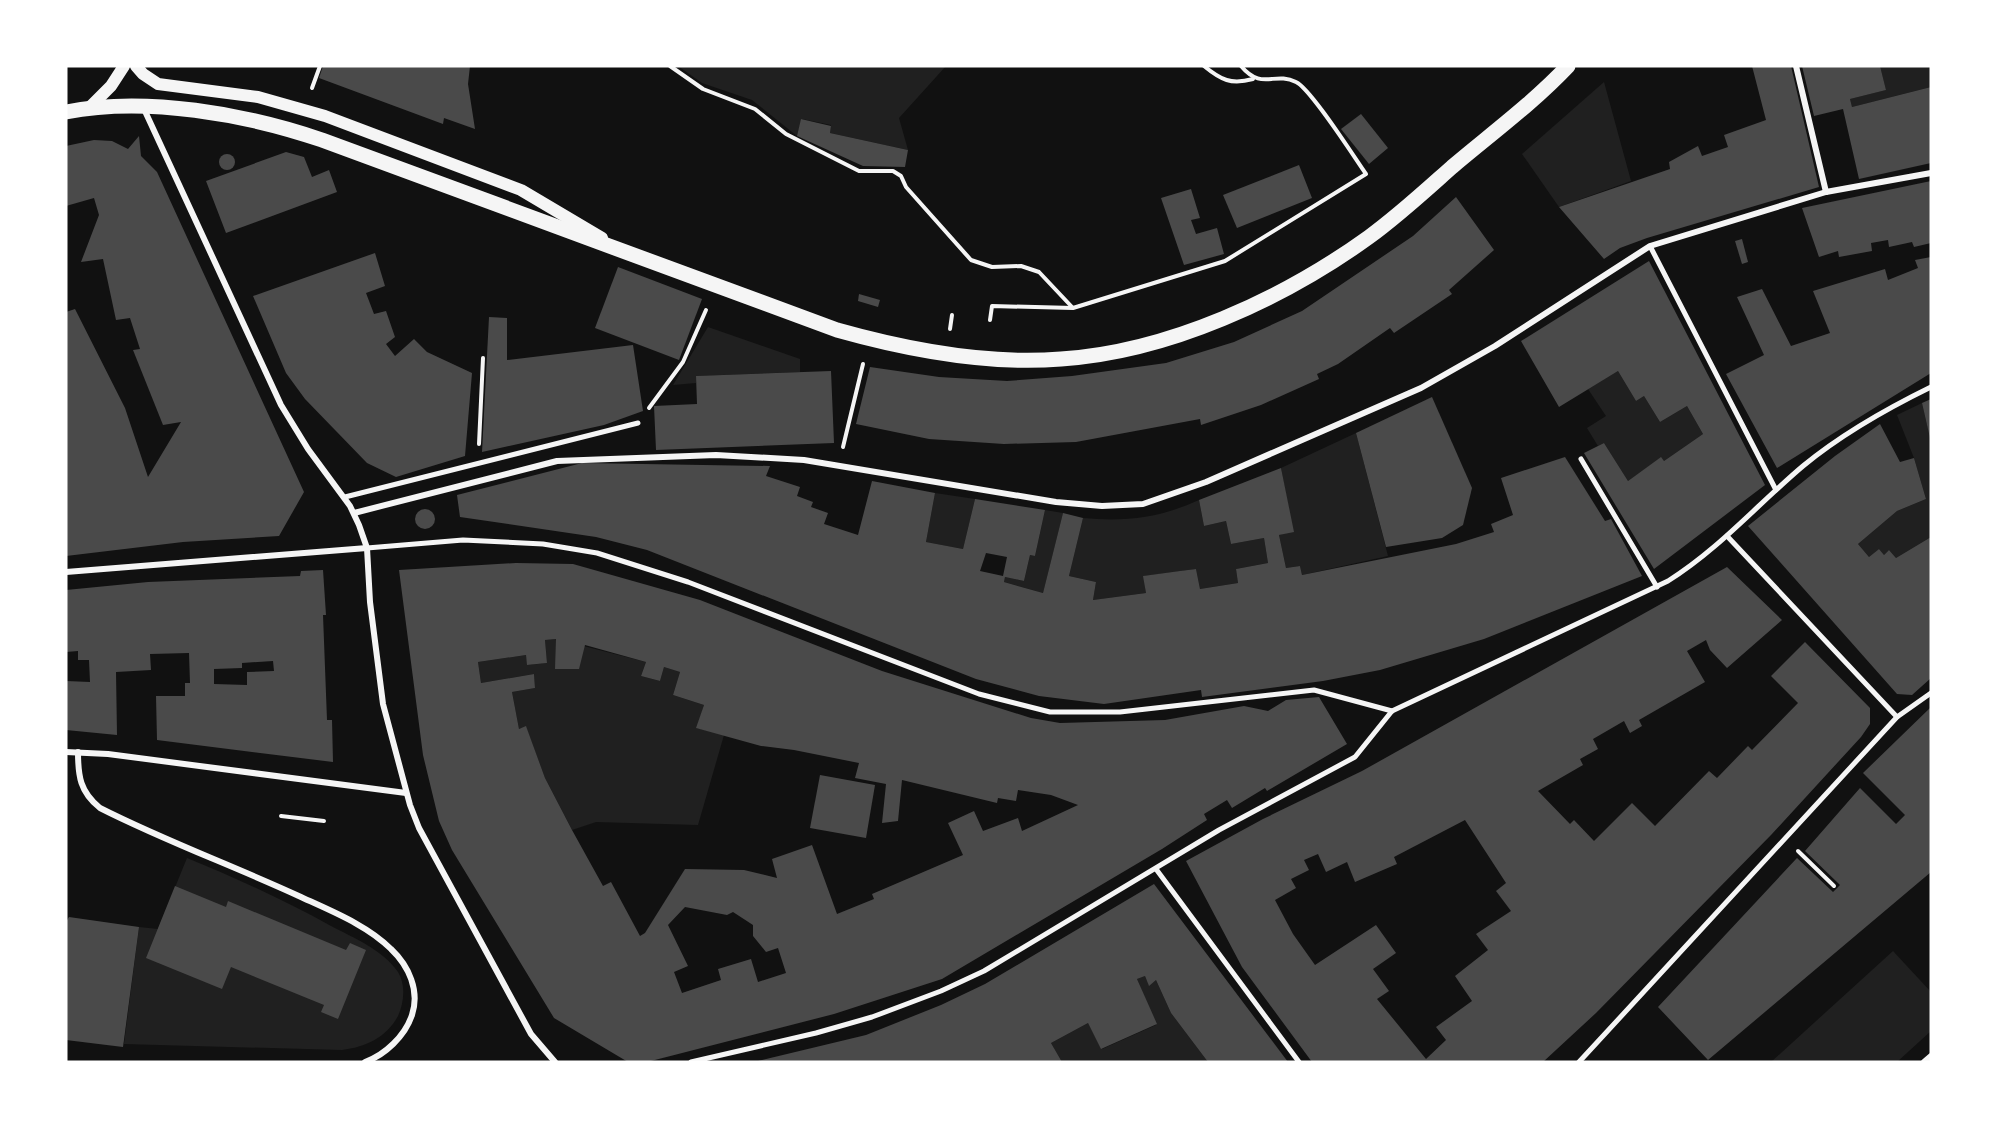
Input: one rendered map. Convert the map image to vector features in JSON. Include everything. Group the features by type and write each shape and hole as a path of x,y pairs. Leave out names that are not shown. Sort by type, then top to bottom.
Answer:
{"main road":[{"path":"89,108 111,86 124,66"},
{"path":"136,66 158,84 240,94 292,105 501,181 532,195 623,252"},
{"path":"1554,81 1568,66"},
{"path":"66,112 89,108 143,108 207,112 285,128 827,326 905,347 1018,359 1061,359 1101,354 1159,339 1258,303 1312,274 1380,228 1573,66"}],"street":[{"path":"1796,66 1826,192"},
{"path":"143,108 281,405 308,449 354,513 367,548 379,681 387,726 406,793 419,828 531,1034 555,1062"},
{"path":"354,513 570,459 741,455 839,465 1056,502 1122,506 1164,498 1335,428 1421,388 1495,346 1650,246 1826,192 1931,173"},
{"path":"1650,246 1776,490"},
{"path":"691,1062 844,1025 941,991 1005,960 1219,830 1354,757 1392,711 1657,586 1702,558 1829,445 1862,423 1931,387"},
{"path":"345,498 638,423"},
{"path":"1581,459 1657,586"},
{"path":"1727,536 1897,717"},
{"path":"66,572 463,540 543,544 597,553 688,582 979,694 1015,705 1050,711 1120,712 1314,690 1392,711"},
{"path":"1579,1062 1897,717 1931,693"},
{"path":"66,752 108,754 406,793"},
{"path":"78,752 81,785 87,796 100,808 297,895 379,938 391,949 408,970 413,986 413,1010 409,1023 393,1043 365,1062"},
{"path":"1156,869 1299,1062"},
{"path":"1924,1062 1931,1056"}],"path":[{"path":"311,92 321,66"},
{"path":"670,66 703,89 755,109 786,134 859,171 893,171 901,176 906,187 971,260 992,267 1021,266 1039,272 1073,308"},
{"path":"990,320 992,306 1073,308 1145,288 1225,261 1366,174 1333,126 1298,82 1286,78 1262,81 1254,79 1230,83 1220,79 1204,66"},
{"path":"1241,66 1254,79"},
{"path":"638,423 683,362 704,309 715,313"},
{"path":"478,448 483,358"},
{"path":"839,465 863,364 853,361"},
{"path":"281,816 324,821"},
{"path":"1785,839 1834,886"}],"shaded area":[{"path":"678,66 946,66 899,118 908,150 830,133 831,125 802,119 797,136 752,100 702,83"},
{"path":"1880,66 1931,66 1931,87 1852,107 1850,99 1886,90"},
{"path":"1604,82 1631,181 1559,207 1522,154"},
{"path":"708,327 800,359 800,372 696,376 696,383 673,385"},
{"path":"1618,371 1636,401 1644,396 1660,422 1687,406 1703,434 1664,461 1660,458 1628,481 1604,443 1598,446 1587,428 1606,416 1588,389"},
{"path":"1922,403 1931,442 1931,537 1896,558 1889,550 1884,555 1879,549 1869,557 1858,544 1897,511 1926,499 1914,458 1897,415"},
{"path":"1356,433 1388,556 1302,575 1300,566 1286,568 1279,535 1293,531 1281,468"},
{"path":"935,493 975,499 963,549 926,542"},
{"path":"1199,500 1204,526 1226,521 1231,544 1264,538 1268,563 1236,569 1238,583 1200,589 1196,569 1144,576 1146,593 1093,600 1096,582 1069,576 1083,518 1128,519 1156,515"},
{"path":"1045,510 1063,513 1043,593 1004,582 1005,577 1024,581 1030,555 1035,556"},
{"path":"556,639 646,662 641,676 660,681 664,667 680,672 673,695 704,705 697,728 724,735 698,825 596,822 572,830 545,778 526,727 519,729 512,692 535,688 534,674 481,683 478,662 526,655 528,665 547,663 545,640"},
{"path":"187,858 296,907 358,940 384,957 398,972 403,988 402,1005 393,1024 381,1036 367,1044 342,1050 124,1044 139,927 158,929"},
{"path":"1893,951 1931,992 1931,1031 1897,1062 1771,1062"},
{"path":"1145,976 1149,985 1156,980 1171,1013 1208,1062 1062,1062 1051,1043 1088,1023 1102,1049 1156,1025 1137,979"}],"building":[{"path":"323,66 470,66 468,84 475,129 444,118 443,124 319,78"},
{"path":"1752,66 1791,66 1819,187 1647,238 1620,248 1604,259 1559,207 1670,169 1669,162 1698,146 1702,156 1728,147 1724,135 1766,120"},
{"path":"1802,66 1880,66 1886,90 1850,99 1852,107 1931,87 1931,163 1859,179 1843,109 1814,116"},
{"path":"1361,114 1388,148 1369,164 1341,129"},
{"path":"801,119 831,126 830,133 908,150 905,167 863,166 797,136"},
{"path":"139,136 141,156 157,172 304,492 279,536 183,542 66,556 66,312 75,309 125,408 148,477 181,422 163,425 133,350 140,349 130,318 116,320 103,259 81,262 99,215 94,198 66,206 66,146 94,140 112,141 128,149"},
{"path":"286,152 304,157 312,177 329,170 337,192 226,233 206,181"},
{"path":"227,154 235,162 227,170 219,162"},
{"path":"1299,165 1312,198 1237,228 1223,195"},
{"path":"1931,181 1931,243 1914,247 1912,242 1889,247 1888,240 1871,243 1872,251 1839,257 1838,251 1819,257 1802,208"},
{"path":"1191,189 1200,218 1191,220 1196,234 1217,228 1224,254 1184,265 1161,198"},
{"path":"1456,197 1494,250 1449,290 1452,294 1394,333 1390,328 1338,364 1317,374 1319,379 1261,405 1201,425 1200,419 1076,442 1004,444 929,439 856,424 870,367 939,377 1007,381 1072,376 1166,363 1234,342 1302,311 1413,236"},
{"path":"1742,239 1748,262 1742,264 1735,241"},
{"path":"375,253 385,286 366,293 374,314 386,311 395,337 386,344 395,356 414,339 427,352 472,373 465,456 396,477 367,463 305,399 286,373 253,296"},
{"path":"1931,257 1931,373 1777,468 1726,374 1764,355 1737,297 1762,289 1791,346 1830,333 1813,291 1885,269 1888,280 1918,268 1915,260"},
{"path":"1649,261 1765,485 1654,569 1584,453 1604,443 1628,481 1661,457 1664,461 1703,434 1687,406 1660,422 1644,396 1636,401 1618,371 1559,407 1521,341"},
{"path":"618,267 702,299 679,360 595,328"},
{"path":"859,294 880,300 878,307 858,301"},
{"path":"489,317 507,318 507,360 633,345 643,411 604,425 482,452"},
{"path":"831,371 834,443 656,450 654,406 697,404 696,376"},
{"path":"1432,397 1472,488 1463,525 1442,538 1386,547 1356,433"},
{"path":"1931,399 1931,438 1930,438 1922,403"},
{"path":"1880,424 1900,462 1914,458 1926,499 1897,511 1858,544 1869,557 1879,549 1884,555 1889,550 1896,558 1931,537 1931,678 1912,695 1897,694 1748,526 1835,456"},
{"path":"1565,457 1605,521 1611,519 1642,576 1484,639 1380,670 1323,681 1202,697 1201,690 1104,704 1039,696 976,679 647,550 596,537 460,517 457,495 582,463 770,466 766,476 800,487 797,496 813,502 811,507 828,513 824,524 858,535 872,481 935,493 926,542 963,549 975,499 1045,510 1035,556 1030,555 1024,581 1005,577 1004,582 1043,593 1063,513 1083,518 1069,576 1096,582 1093,600 1146,593 1143,576 1196,569 1200,589 1238,583 1236,569 1268,563 1264,538 1231,544 1226,521 1204,526 1199,500 1281,468 1294,532 1279,535 1286,568 1300,566 1302,575 1456,544 1494,532 1491,524 1513,515 1501,478","holes":["986,553 1007,557 1003,576 980,571"]},
{"path":"425,509 432,512 435,519 432,526 425,529 418,526 415,519 418,512"},
{"path":"516,563 573,564 700,600 882,671 1031,718 1060,723 1165,720 1244,706 1268,711 1286,700 1319,697 1347,744 1267,791 1265,788 1232,808 1227,800 1204,814 1207,820 1162,849 942,979 834,1014 647,1062 628,1062 554,1018 452,850 439,821 423,755 399,570","holes":["556,639 555,669 579,669 585,645 646,662 641,676 660,681 664,667 680,672 673,695 704,705 696,728 761,746 859,763 855,778 886,784 882,823 898,821 902,780 997,803 998,798 1016,801 1018,790 1051,795 1078,805 1022,831 1018,818 983,831 974,811 948,823 963,855 872,894 874,899 837,914 812,845 772,859 777,878 744,870 685,869 645,933 640,936 611,882 603,886 572,830 545,778 526,726 519,729 512,692 535,688 534,674 481,683 478,662 526,655 527,665 547,663 545,640","685,907 727,915 733,912 753,925 753,936 766,952 778,948 786,973 758,982 751,959 718,969 721,980 682,993 674,972 688,966 668,925"]},
{"path":"1727,567 1782,620 1727,668 1710,650 1706,640 1687,651 1705,682 1639,720 1642,726 1630,733 1624,721 1593,739 1598,749 1580,759 1583,765 1538,791 1570,824 1574,820 1594,841 1632,803 1655,826 1709,771 1717,778 1748,746 1752,750 1798,703 1771,676 1805,642 1870,708 1870,724 1861,737 1771,835 1596,1013 1543,1062 1312,1062 1242,967 1186,861 1263,819 1362,771","holes":["1465,820 1506,883 1496,891 1511,911 1476,934 1488,950 1455,976 1472,1001 1436,1027 1446,1040 1426,1059 1377,999 1389,991 1373,969 1396,953 1376,925 1315,965 1293,934 1275,900 1296,888 1291,879 1309,870 1304,860 1318,854 1326,872 1347,862 1355,882 1397,864 1394,857"]},
{"path":"323,570 327,720 332,720 333,762 157,740 156,696 185,696 185,683 190,683 189,653 150,654 151,670 116,672 117,735 66,730 66,681 90,682 89,660 78,660 78,651 66,652 66,590 148,582 300,576 301,571","holes":["273,661 274,671 247,672 247,685 214,684 214,669 242,668 242,663"]},
{"path":"1931,707 1931,872 1708,1060 1658,1007 1797,858 1833,892 1840,885 1805,851 1860,788 1896,824 1905,815 1863,773"},
{"path":"820,775 875,785 866,838 810,828"},
{"path":"1154,884 1288,1062 1208,1062 1171,1013 1156,980 1149,986 1145,976 1137,979 1157,1024 1101,1049 1088,1023 1051,1043 1062,1062 754,1062 866,1035 941,1005 985,984"},
{"path":"175,886 226,907 228,901 346,950 350,943 366,950 338,1019 321,1012 324,1005 231,967 222,989 146,958"},
{"path":"69,917 139,927 123,1047 66,1040 66,922"}]}
